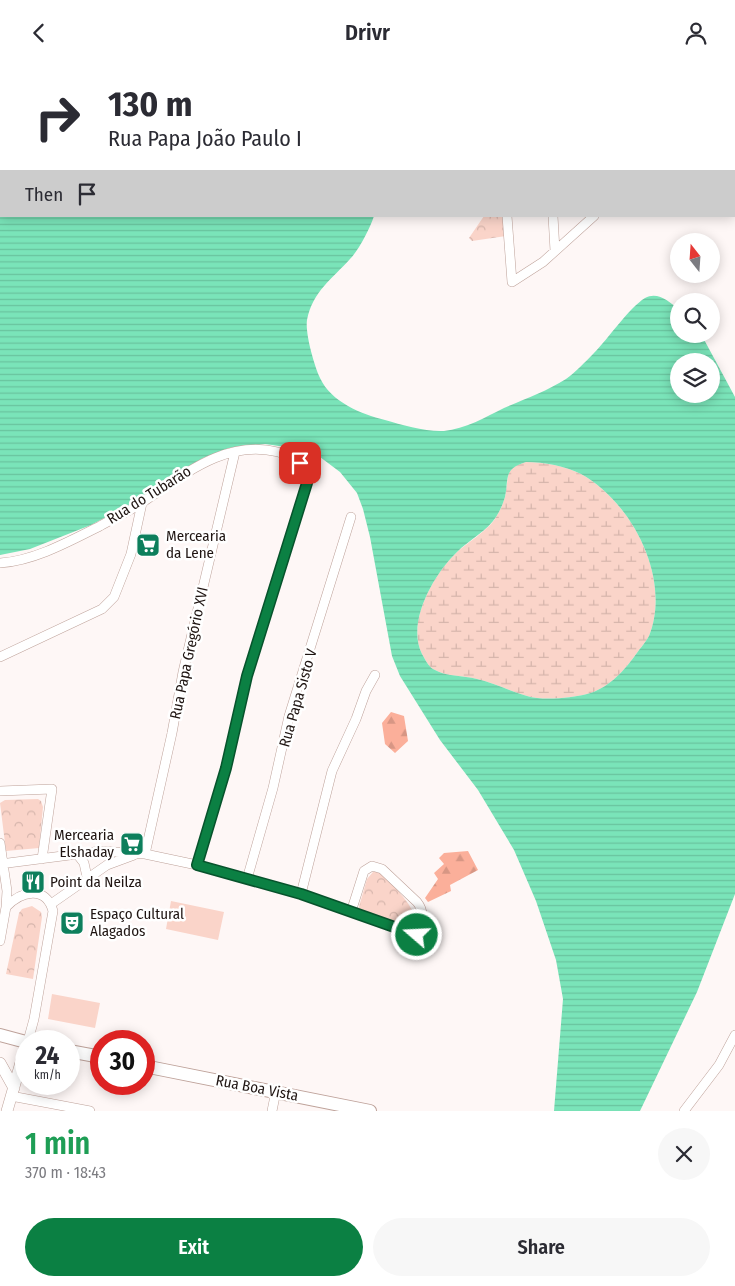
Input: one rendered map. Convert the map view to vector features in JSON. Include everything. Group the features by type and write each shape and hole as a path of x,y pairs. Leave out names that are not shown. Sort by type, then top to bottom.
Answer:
{"main road":[{"path":"0,1035 15,1039"},
{"name":"Rua Boa Vista","path":"155,1067 370,1111"}],"street":[{"path":"507,217 512,282 543,262 593,217"},
{"path":"553,217 555,251"},
{"name":"Rua do Tubarão","path":"0,563 28,557 100,526 142,503 180,476 208,460 245,449 270,450 286,454 300,463 306,472 307,483 247,676 226,768 197,865"},
{"name":"Rua Papa Gregório XVI","path":"140,854 172,733 182,672 235,452"},
{"path":"0,657 102,609 114,597 131,554 142,503"},
{"name":"Rua Papa Sisto V","path":"247,879 252,857 260,837 294,700 351,517"},
{"path":"301,894 332,771 356,719 366,691 375,675"},
{"path":"0,791 52,789 42,859"},
{"path":"0,843 6,907 0,941"},
{"path":"2,863 116,851 140,854 197,865 301,894 351,913 417,935 423,917 421,907 387,874 372,866 364,871 351,913"},
{"path":"77,854 84,863 87,877"},
{"path":"51,904 87,877 107,865 140,854"},
{"path":"6,907 14,899 28,893 36,893 44,897 51,904 53,919 31,1030"},
{"path":"684,1111 719,1065 735,1035"},
{"path":"0,1063 12,1092"},
{"path":"7,1111 15,1082"},
{"path":"272,1111 276,1091"},
{"path":"12,1092 90,1111"}],"green space":[{"path":"483,217 505,217 506,236 472,241 469,238"},
{"path":"526,462 568,469 581,474 600,487 616,503 631,523 643,544 651,567 655,591 655,614 649,636 619,674 601,688 587,694 573,697 534,698 472,678 438,672 428,664 422,654 418,641 417,628 420,613 432,586 448,561 493,522 505,497 510,471"},
{"path":"391,712 404,716 408,741 395,753 385,744 382,723"},
{"path":"38,799 43,807 39,848 6,851 0,803 5,800"},
{"path":"468,851 478,870 450,885 451,891 428,902 425,898 438,879 434,873 444,864 439,858 444,853"},
{"path":"373,872 380,872 407,901 412,909 413,923 407,927 358,910 367,879"},
{"path":"171,901 224,912 218,940 166,929"},
{"path":"32,906 41,912 42,917 33,979 6,974 19,913 22,909"},
{"path":"52,994 100,1003 95,1028 48,1019"}],"shaded area":[{"path":"0,217 374,217 357,250 318,293 310,310 307,326 313,357 320,378 325,386 331,394 348,406 366,414 406,426 430,430 452,430 467,425 544,391 566,379 577,370 632,309 645,298 650,296 659,297 670,303 670,343 706,343 711,353 670,353 670,403 720,403 720,369 735,397 735,894 697,992 640,1111 554,1111 563,999 556,960 536,901 514,850 478,790 440,740 400,676 392,656 363,509 357,493 340,472 320,457 293,448 265,444 229,448 203,458 134,502 91,525 30,549 0,555","holes":["526,462 561,467 581,474 600,487 616,503 631,523 643,544 651,567 655,591 655,614 649,636 644,644 619,674 607,684 594,692 573,697 534,698 483,681 449,675 433,669 422,654 417,628 425,599 440,573 448,561 483,531 499,512 505,497 510,471"]}],"place":[{"name":"Mercearia da Lene","path":"148,545"},
{"name":"Mercearia Elshaday","path":"132,844"},
{"name":"Point da Neilza","path":"33,882"},
{"name":"Espaço Cultural Alagados","path":"72,923"}],"route":[{"path":"300,463 306,472 307,483 247,676 226,768 197,865 301,894 417,935"}]}
